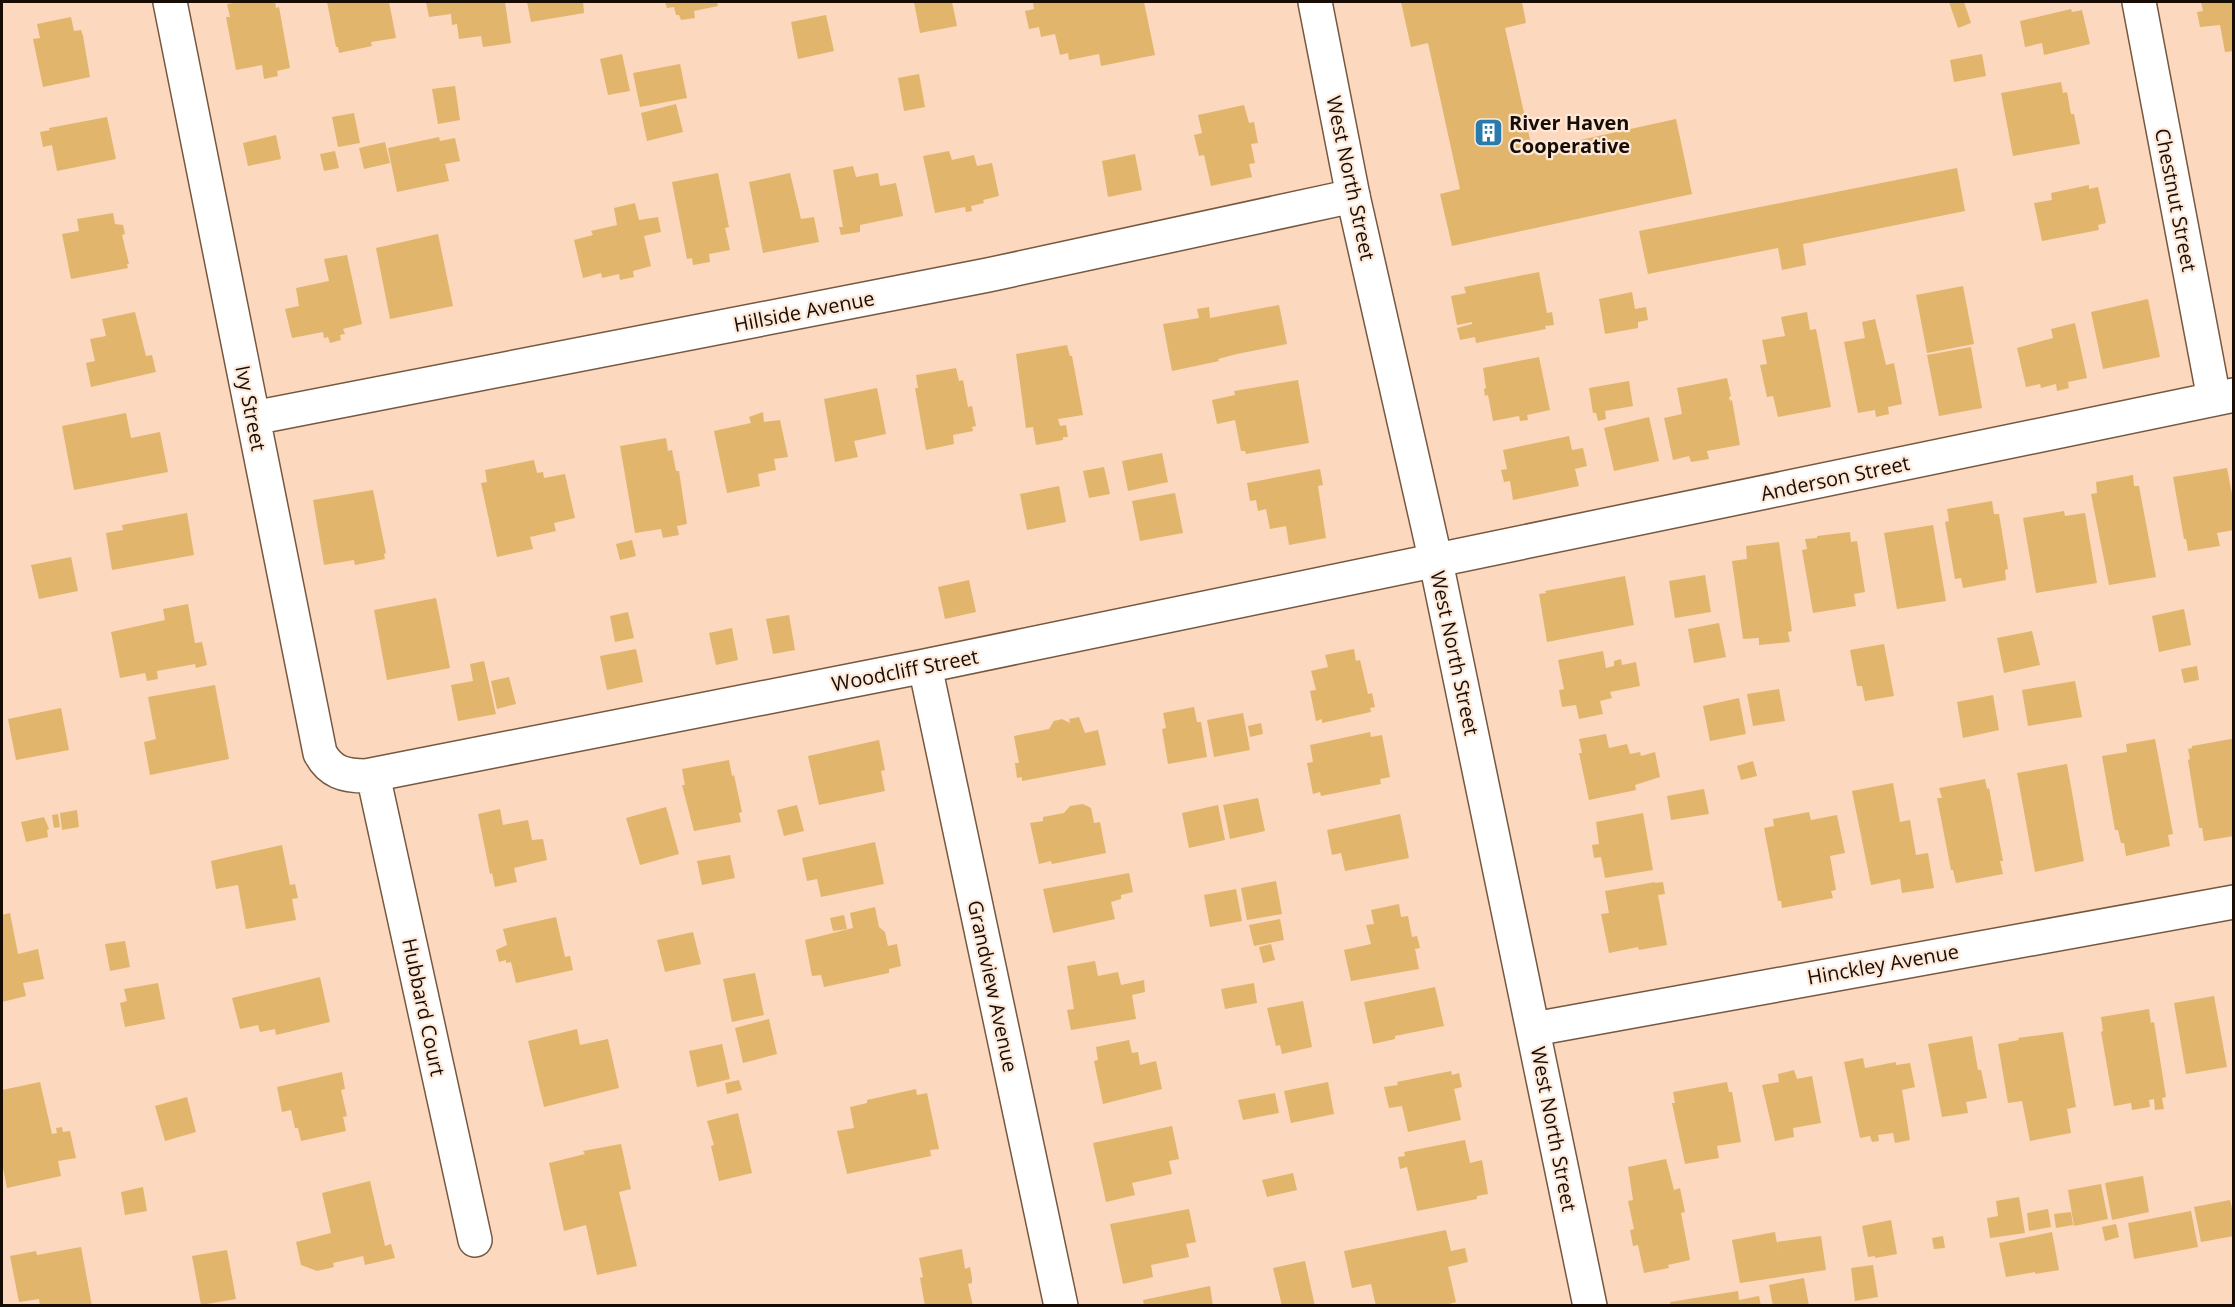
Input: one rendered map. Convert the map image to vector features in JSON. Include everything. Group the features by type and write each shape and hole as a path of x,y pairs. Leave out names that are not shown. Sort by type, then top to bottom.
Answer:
{"street":[{"name":"Ivy Street","path":"170,2 320,753 334,771 355,776 373,775"},
{"name":"West North Street","path":"1315,2 1353,196 1436,562 1590,1305"},
{"name":"Chestnut Street","path":"2139,2 2224,397"},
{"name":"Hillside Avenue","path":"253,418 988,275 1353,196"},
{"name":"Anderson Street","path":"1436,562 2224,397"},
{"name":"Woodcliff Street","path":"373,775 1436,562"},
{"name":"Grandview Avenue","path":"925,666 1062,1305"},
{"name":"Hubbard Court","path":"373,775 475,1240"},
{"name":"Hinckley Avenue","path":"1534,1029 2234,902"}],"building":[{"path":"275,2 276,8 279,7 290,68 277,71 278,76 264,79 262,65 236,70 226,17 230,17 227,4"},
{"path":"327,2 389,2 396,38 371,42 372,46 339,53"},
{"path":"426,2 505,2 511,43 483,47 481,36 459,39 457,24 452,25 451,14 429,17"},
{"path":"527,2 583,2 584,13 531,22"},
{"path":"665,2 717,2 718,6 694,11 695,18 681,20 679,15 676,15 674,7 667,8"},
{"path":"914,2 952,2 957,26 920,33"},
{"path":"1033,2 1144,2 1155,55 1101,66 1099,54 1069,60 1068,53 1060,55 1055,34 1041,37 1039,27 1029,29 1025,11 1034,9"},
{"name":"River Haven Cooperative","path":"1401,2 1522,2 1526,23 1505,28 1533,153 1548,150 1548,147 1676,119 1692,194 1452,246 1440,194 1460,189 1428,43 1411,47"},
{"path":"1949,2 1964,2 1971,23 1958,28"},
{"path":"2201,2 2234,2 2234,51 2225,52 2220,25 2200,27 2197,12 2203,11"},
{"path":"2071,9 2072,12 2082,10 2090,44 2044,55 2042,43 2025,47 2020,21"},
{"path":"826,15 834,51 798,59 791,22"},
{"path":"71,17 74,31 81,30 83,36 90,77 43,87 33,39 40,38 37,24"},
{"path":"622,54 630,91 608,95 600,59"},
{"path":"1982,54 1986,76 1954,82 1950,60"},
{"path":"680,64 687,98 640,107 633,73"},
{"path":"919,74 925,107 904,111 898,78"},
{"path":"2061,82 2063,93 2067,92 2071,114 2074,114 2080,144 2013,156 2001,93"},
{"path":"455,86 460,120 438,124 432,89"},
{"path":"676,104 683,132 647,141 641,113"},
{"path":"1244,105 1249,123 1254,122 1258,143 1251,144 1255,163 1249,164 1252,177 1211,186 1204,155 1199,156 1194,135 1202,133 1198,115"},
{"path":"354,113 360,143 338,147 332,117"},
{"path":"107,117 116,159 57,171 52,145 43,147 40,132 50,130 49,128"},
{"path":"276,135 281,159 248,166 243,143"},
{"path":"439,137 440,141 455,138 460,161 445,164 449,181 397,192 388,148"},
{"path":"385,142 390,163 364,169 359,148"},
{"path":"335,151 339,168 324,171 320,154"},
{"path":"949,151 952,160 974,155 977,166 992,163 999,196 971,206 972,211 966,212 965,207 935,213 923,156"},
{"path":"1135,154 1142,190 1108,197 1102,161"},
{"path":"853,166 856,177 878,173 880,186 896,183 903,216 860,225 860,232 841,235 839,227 843,227 833,170"},
{"path":"1957,168 1965,211 1803,244 1806,265 1782,270 1778,248 1648,274 1639,231"},
{"path":"718,173 729,227 725,228 730,250 709,254 710,262 693,265 692,258 687,259 672,182"},
{"path":"790,173 801,219 814,217 819,242 763,253 749,182"},
{"path":"2089,185 2089,189 2098,187 2106,223 2098,225 2099,230 2042,241 2034,203 2052,200 2051,193"},
{"path":"635,203 639,220 658,217 661,232 644,236 651,266 633,271 634,277 620,280 619,274 602,278 601,273 583,278 574,240 593,235 591,231 617,225 614,208"},
{"path":"113,213 115,224 123,225 125,234 122,235 128,268 71,279 62,234 79,231 77,219"},
{"path":"438,234 453,306 390,319 376,248"},
{"path":"347,255 362,324 343,329 345,334 340,335 341,340 330,343 328,337 324,338 323,332 292,338 285,309 299,306 296,288 329,281 324,259"},
{"path":"1539,272 1547,313 1552,312 1554,325 1545,326 1546,329 1476,343 1475,337 1460,340 1457,328 1472,324 1472,322 1457,325 1451,296 1466,293 1464,287"},
{"path":"1963,286 1974,344 1927,353 1916,295"},
{"path":"1632,292 1635,309 1646,307 1648,320 1638,322 1638,328 1605,334 1599,299"},
{"path":"2148,299 2160,357 2103,369 2091,312"},
{"path":"1279,305 1287,344 1172,371 1163,324 1199,318 1197,309 1209,307 1210,318"},
{"path":"135,312 146,356 152,355 156,372 91,387 86,363 95,361 90,339 106,336 102,319"},
{"path":"1807,312 1810,330 1816,329 1831,407 1778,417 1773,396 1767,397 1760,365 1767,364 1762,340 1785,336 1781,317"},
{"path":"1875,319 1886,365 1894,363 1902,404 1888,407 1889,414 1876,417 1875,410 1858,413 1844,342 1865,338 1862,322"},
{"path":"2075,323 2087,378 2068,382 2069,388 2057,391 2056,384 2041,388 2040,384 2026,387 2017,348 2053,338 2051,329"},
{"path":"1067,345 1070,356 1072,356 1083,415 1058,419 1060,426 1066,425 1068,437 1036,445 1033,427 1026,428 1016,354"},
{"path":"1971,347 1982,408 1939,416 1927,355"},
{"path":"1539,357 1550,410 1527,415 1528,420 1520,421 1519,416 1493,421 1488,395 1485,396 1483,368"},
{"path":"956,368 959,381 963,380 968,407 972,406 976,426 972,427 973,431 953,435 954,444 926,450 915,388 918,388 916,375"},
{"path":"1727,378 1740,445 1707,451 1709,459 1691,462 1689,456 1673,460 1664,418 1682,414 1677,388"},
{"path":"1298,380 1309,443 1246,454 1245,451 1241,451 1235,420 1217,424 1212,400 1235,395 1234,391"},
{"path":"1629,381 1633,406 1605,411 1606,419 1598,421 1596,413 1593,413 1589,388"},
{"path":"877,388 886,434 854,441 858,457 835,462 824,399"},
{"path":"763,412 764,422 780,420 788,457 774,459 776,470 758,474 760,486 727,493 714,431 751,423 749,417"},
{"path":"126,413 131,438 160,432 168,472 74,490 62,426"},
{"path":"1649,417 1659,461 1614,471 1604,428"},
{"path":"1569,436 1572,450 1583,448 1587,466 1575,469 1579,486 1513,500 1510,481 1504,482 1501,470 1507,469 1503,450"},
{"path":"666,438 668,451 672,450 676,471 679,471 687,524 677,526 679,535 663,538 661,529 635,533 620,446"},
{"path":"1162,453 1168,482 1128,491 1122,461"},
{"path":"534,460 537,473 543,472 544,478 565,474 575,518 554,523 556,531 530,537 533,549 497,557 481,483 487,482 485,470"},
{"path":"1104,467 1110,494 1089,498 1083,471"},
{"path":"2227,468 2234,504 2234,530 2217,533 2220,546 2188,551 2173,477"},
{"path":"1320,469 1323,485 1318,486 1326,538 1289,545 1286,526 1270,529 1266,509 1258,511 1256,500 1250,501 1247,483"},
{"path":"2133,475 2134,486 2139,486 2156,577 2109,585 2091,494 2097,493 2096,482"},
{"path":"1059,486 1066,522 1027,530 1020,494"},
{"path":"373,490 386,553 384,554 385,559 355,565 354,560 324,565 313,500"},
{"path":"1175,493 1183,533 1140,541 1132,501"},
{"path":"1992,501 1994,514 1999,514 2008,569 2005,570 2006,580 1963,588 1961,578 1955,579 1945,522 1949,521 1947,509"},
{"path":"2064,511 2065,516 2085,513 2097,583 2036,593 2023,518"},
{"path":"187,513 194,555 112,570 106,533 123,530 122,525"},
{"path":"1933,525 1946,601 1897,609 1884,533"},
{"path":"1850,532 1851,542 1857,541 1865,592 1854,594 1856,606 1813,613 1802,550 1807,549 1805,539"},
{"path":"632,540 636,556 620,560 616,544"},
{"path":"1779,542 1792,631 1788,632 1790,642 1759,645 1759,638 1743,639 1732,561 1747,559 1746,546"},
{"path":"71,557 78,591 39,599 31,565"},
{"path":"1705,575 1711,612 1675,618 1669,581"},
{"path":"1625,576 1634,625 1547,642 1539,594"},
{"path":"969,580 976,612 945,619 938,587"},
{"path":"436,598 450,668 387,680 374,610"},
{"path":"188,604 195,643 202,642 207,665 196,668 195,664 157,671 158,679 147,681 145,673 120,678 111,632 165,620 163,609"},
{"path":"2184,609 2191,645 2159,652 2152,616"},
{"path":"628,612 634,638 615,642 610,616"},
{"path":"789,615 795,650 773,654 766,619"},
{"path":"1719,623 1726,657 1694,663 1688,629"},
{"path":"732,628 738,660 716,665 709,633"},
{"path":"2032,631 2040,665 2004,673 1997,638"},
{"path":"1884,644 1894,696 1865,701 1862,686 1857,686 1850,650"},
{"path":"636,649 643,682 607,690 600,656"},
{"path":"1354,649 1356,661 1360,660 1368,694 1372,693 1375,707 1370,708 1371,712 1322,723 1322,719 1316,721 1310,691 1316,690 1311,671 1328,667 1325,655"},
{"path":"1603,651 1606,668 1614,666 1614,661 1621,659 1622,665 1636,662 1640,686 1610,692 1612,698 1600,701 1603,714 1579,719 1576,705 1562,707 1559,690 1564,689 1558,660"},
{"path":"484,661 496,714 458,721 451,685 473,681 470,664"},
{"path":"2197,666 2199,680 2184,683 2181,669"},
{"path":"509,677 516,704 497,709 491,681"},
{"path":"2075,681 2082,717 2028,726 2022,690"},
{"path":"215,685 229,759 150,775 144,742 156,739 148,697"},
{"path":"1779,689 1785,721 1753,726 1747,694"},
{"path":"1993,695 1999,730 1963,738 1957,702"},
{"path":"1739,698 1746,734 1710,741 1703,706"},
{"path":"1194,707 1197,722 1201,722 1207,757 1168,764 1162,729 1166,728 1163,713"},
{"path":"61,708 69,750 16,760 8,719"},
{"path":"1243,713 1250,750 1214,757 1207,720"},
{"path":"1079,717 1085,733 1098,730 1106,765 1022,781 1022,777 1017,778 1015,763 1019,763 1014,736 1049,729 1054,721 1062,719 1070,723 1069,719"},
{"path":"1261,723 1263,734 1250,737 1248,726"},
{"path":"1370,732 1371,737 1382,735 1390,777 1380,779 1381,784 1321,796 1320,792 1313,794 1307,763 1313,762 1310,745"},
{"path":"1606,734 1609,748 1627,744 1630,754 1640,752 1641,756 1655,752 1660,777 1635,785 1636,790 1589,800 1579,753 1582,753 1579,739"},
{"path":"2155,739 2173,834 2168,835 2170,846 2126,856 2124,843 2121,843 2118,830 2115,830 2102,756 2127,752 2126,744"},
{"path":"2234,739 2234,836 2204,841 2202,828 2199,828 2188,749 2192,746"},
{"path":"879,740 885,770 881,771 885,791 819,805 808,756"},
{"path":"729,760 742,812 739,813 741,822 694,831 682,785 685,785 682,769"},
{"path":"1753,761 1757,776 1741,780 1737,766"},
{"path":"2067,764 2084,861 2035,872 2017,773"},
{"path":"1985,779 1987,789 1989,788 2003,861 2000,861 2003,874 1956,883 1953,870 1951,870 1937,798 1942,798 1939,788"},
{"path":"1893,783 1900,822 1910,820 1916,855 1928,853 1934,888 1902,893 1900,879 1871,885 1852,791"},
{"path":"1704,789 1709,814 1671,820 1667,796"},
{"path":"1258,798 1265,831 1230,839 1223,805"},
{"path":"1083,804 1091,808 1094,823 1100,822 1106,853 1052,864 1051,861 1039,864 1030,823 1043,821 1043,817 1064,813 1070,806"},
{"path":"797,805 804,831 784,836 777,810"},
{"path":"1218,805 1225,840 1189,848 1182,813"},
{"path":"666,807 679,854 640,865 626,818"},
{"path":"500,809 503,825 528,820 532,840 543,839 547,860 514,868 517,882 495,887 492,873 490,874 478,814"},
{"path":"77,810 79,827 62,830 60,813"},
{"path":"1809,812 1811,820 1837,815 1845,853 1830,856 1836,890 1831,891 1833,898 1782,908 1781,901 1778,901 1764,828 1774,826 1773,819"},
{"path":"1643,813 1653,870 1605,878 1601,857 1594,858 1592,845 1599,844 1596,822"},
{"path":"58,814 60,827 54,828 52,815"},
{"path":"1400,814 1409,858 1345,871 1341,853 1332,855 1327,830"},
{"path":"44,817 49,829 47,830 48,837 26,842 21,822"},
{"path":"875,842 884,884 821,897 817,879 807,881 802,858"},
{"path":"282,845 290,885 295,884 298,898 292,899 296,920 246,929 238,885 216,889 211,861"},
{"path":"730,855 735,878 702,885 697,861"},
{"path":"1129,873 1133,892 1121,895 1121,899 1111,902 1115,919 1053,933 1043,889"},
{"path":"1276,881 1282,914 1247,920 1241,888"},
{"path":"1663,882 1665,894 1658,895 1667,945 1639,950 1638,947 1609,953 1601,914 1609,913 1605,891"},
{"path":"1236,889 1242,921 1210,927 1204,895"},
{"path":"1399,904 1401,917 1408,916 1412,937 1417,936 1420,948 1415,949 1419,969 1351,981 1344,950 1371,944 1366,925 1374,924 1371,910"},
{"path":"875,907 879,927 885,932 888,946 897,944 901,966 889,969 889,973 824,987 821,975 812,976 805,940 853,928 850,913"},
{"path":"10,913 18,954 38,949 44,979 23,983 26,996 2,1002 2,915"},
{"path":"844,915 847,929 833,931 830,918"},
{"path":"556,917 565,957 570,956 573,970 516,983 511,962 506,963 506,960 499,962 496,950 507,945 503,929"},
{"path":"1280,919 1284,940 1254,946 1249,925"},
{"path":"693,932 701,964 665,972 657,940"},
{"path":"125,941 130,967 110,971 105,944"},
{"path":"1271,944 1275,960 1263,963 1259,947"},
{"path":"1095,961 1098,976 1118,972 1121,985 1144,980 1145,992 1132,995 1136,1019 1071,1030 1067,1010 1074,1009 1067,966"},
{"path":"755,973 764,1015 732,1022 723,979"},
{"path":"320,977 330,1022 276,1035 275,1029 260,1032 258,1025 240,1029 232,998"},
{"path":"158,983 165,1019 125,1027 120,1003 127,1001 124,989"},
{"path":"1254,983 1257,1003 1225,1009 1221,989"},
{"path":"1435,987 1444,1026 1395,1036 1395,1039 1373,1044 1364,1002"},
{"path":"2214,996 2227,1067 2186,1074 2174,1003"},
{"path":"1303,1001 1312,1047 1282,1054 1280,1045 1276,1046 1267,1008"},
{"path":"2149,1009 2151,1023 2154,1022 2166,1097 2162,1098 2164,1109 2155,1110 2154,1099 2149,1100 2150,1107 2132,1110 2131,1103 2114,1106 2101,1032 2103,1031 2101,1017"},
{"path":"769,1019 777,1054 743,1063 735,1028"},
{"path":"577,1029 580,1045 608,1039 619,1088 544,1107 528,1041"},
{"path":"2063,1032 2076,1107 2067,1109 2071,1133 2030,1141 2022,1101 2008,1103 1998,1044 2019,1040 2018,1038"},
{"path":"1972,1036 1978,1070 1981,1070 1987,1098 1966,1102 1968,1113 1942,1117 1928,1044"},
{"path":"1129,1040 1132,1053 1138,1052 1140,1065 1156,1061 1162,1089 1103,1104 1094,1061 1098,1060 1096,1047"},
{"path":"722,1044 730,1079 697,1087 689,1051"},
{"path":"1863,1058 1865,1068 1896,1062 1896,1065 1910,1063 1915,1087 1902,1090 1910,1140 1895,1143 1893,1133 1878,1135 1879,1141 1872,1142 1870,1136 1860,1138 1844,1062"},
{"path":"1794,1070 1797,1079 1812,1076 1821,1123 1793,1128 1794,1137 1775,1141 1762,1085 1779,1082 1778,1074"},
{"path":"1451,1071 1452,1075 1459,1073 1462,1087 1454,1089 1461,1120 1408,1132 1402,1106 1389,1108 1384,1087 1398,1085 1397,1082"},
{"path":"342,1072 345,1089 341,1090 347,1116 343,1117 346,1131 301,1141 291,1110 282,1112 277,1087"},
{"path":"739,1080 742,1090 727,1094 725,1083"},
{"path":"40,1082 52,1134 57,1133 56,1128 62,1127 63,1132 70,1131 76,1158 58,1161 61,1176 7,1188 2,1163 2,1090"},
{"path":"1328,1082 1334,1114 1291,1123 1284,1091"},
{"path":"1727,1082 1729,1092 1732,1092 1741,1142 1717,1146 1719,1158 1685,1164 1672,1103 1675,1103 1673,1092"},
{"path":"916,1089 917,1095 927,1093 939,1149 930,1150 931,1156 847,1174 837,1131 854,1128 850,1107 867,1103 867,1100"},
{"path":"1275,1093 1279,1113 1243,1120 1238,1100"},
{"path":"187,1097 196,1132 165,1141 155,1106"},
{"path":"738,1113 752,1173 719,1181 711,1146 714,1145 707,1121"},
{"path":"1172,1126 1179,1159 1169,1161 1172,1174 1132,1183 1135,1195 1106,1202 1093,1143"},
{"path":"1465,1140 1470,1163 1482,1160 1488,1194 1477,1196 1477,1199 1417,1211 1407,1167 1400,1169 1398,1157 1405,1156 1404,1152"},
{"path":"621,1144 631,1189 619,1192 637,1266 597,1275 586,1225 564,1231 549,1163 585,1154 583,1151"},
{"path":"1666,1159 1674,1190 1680,1188 1685,1212 1681,1213 1690,1260 1668,1265 1669,1268 1644,1273 1638,1245 1633,1246 1630,1230 1634,1229 1628,1201 1633,1200 1628,1167"},
{"path":"1293,1173 1297,1190 1267,1197 1262,1180"},
{"path":"2143,1176 2149,1212 2112,1220 2105,1183"},
{"path":"370,1181 385,1246 391,1244 395,1258 365,1265 363,1256 333,1263 334,1267 317,1271 301,1265 296,1242 331,1233 322,1193"},
{"path":"2101,1184 2108,1219 2074,1226 2068,1190"},
{"path":"143,1187 147,1211 125,1215 121,1192"},
{"path":"2019,1197 2025,1233 1990,1238 1987,1218 1998,1216 1996,1201"},
{"path":"2230,1200 2234,1217 2234,1236 2201,1242 2194,1207"},
{"path":"1189,1209 1196,1242 1186,1244 1189,1257 1151,1265 1153,1277 1123,1284 1110,1224"},
{"path":"2048,1209 2051,1227 2029,1231 2027,1213"},
{"path":"2191,1211 2198,1247 2134,1259 2128,1223"},
{"path":"2071,1212 2073,1225 2056,1228 2054,1214"},
{"path":"1891,1220 1897,1254 1868,1257 1862,1226"},
{"path":"2116,1224 2119,1237 2105,1241 2102,1227"},
{"path":"1446,1230 1451,1251 1465,1248 1468,1262 1448,1267 1456,1302 1442,1306 1376,1306 1371,1284 1352,1288 1344,1251"},
{"path":"1775,1232 1779,1255 1777,1242 1821,1236 1826,1270 1740,1283 1732,1240"},
{"path":"2052,1232 2059,1270 2006,1277 1999,1243"},
{"path":"1943,1236 1945,1248 1934,1249 1932,1238"},
{"path":"81,1247 92,1306 40,1306 39,1299 19,1302 10,1256 36,1251 37,1255"},
{"path":"962,1249 965,1269 970,1267 972,1283 968,1284 973,1306 925,1306 919,1258"},
{"path":"227,1250 236,1299 201,1305 192,1256"},
{"path":"1305,1261 1315,1306 1282,1306 1273,1268"},
{"path":"1873,1265 1878,1297 1855,1301 1851,1268"},
{"path":"1804,1278 1809,1306 1773,1306 1769,1285"},
{"path":"1210,1286 1213,1306 1144,1306 1143,1300"},
{"path":"1738,1291 1739,1300 1759,1296 1761,1306 1671,1306 1670,1302"}],"place":[{"name":"River Haven Cooperative","path":"1488,133"}]}
